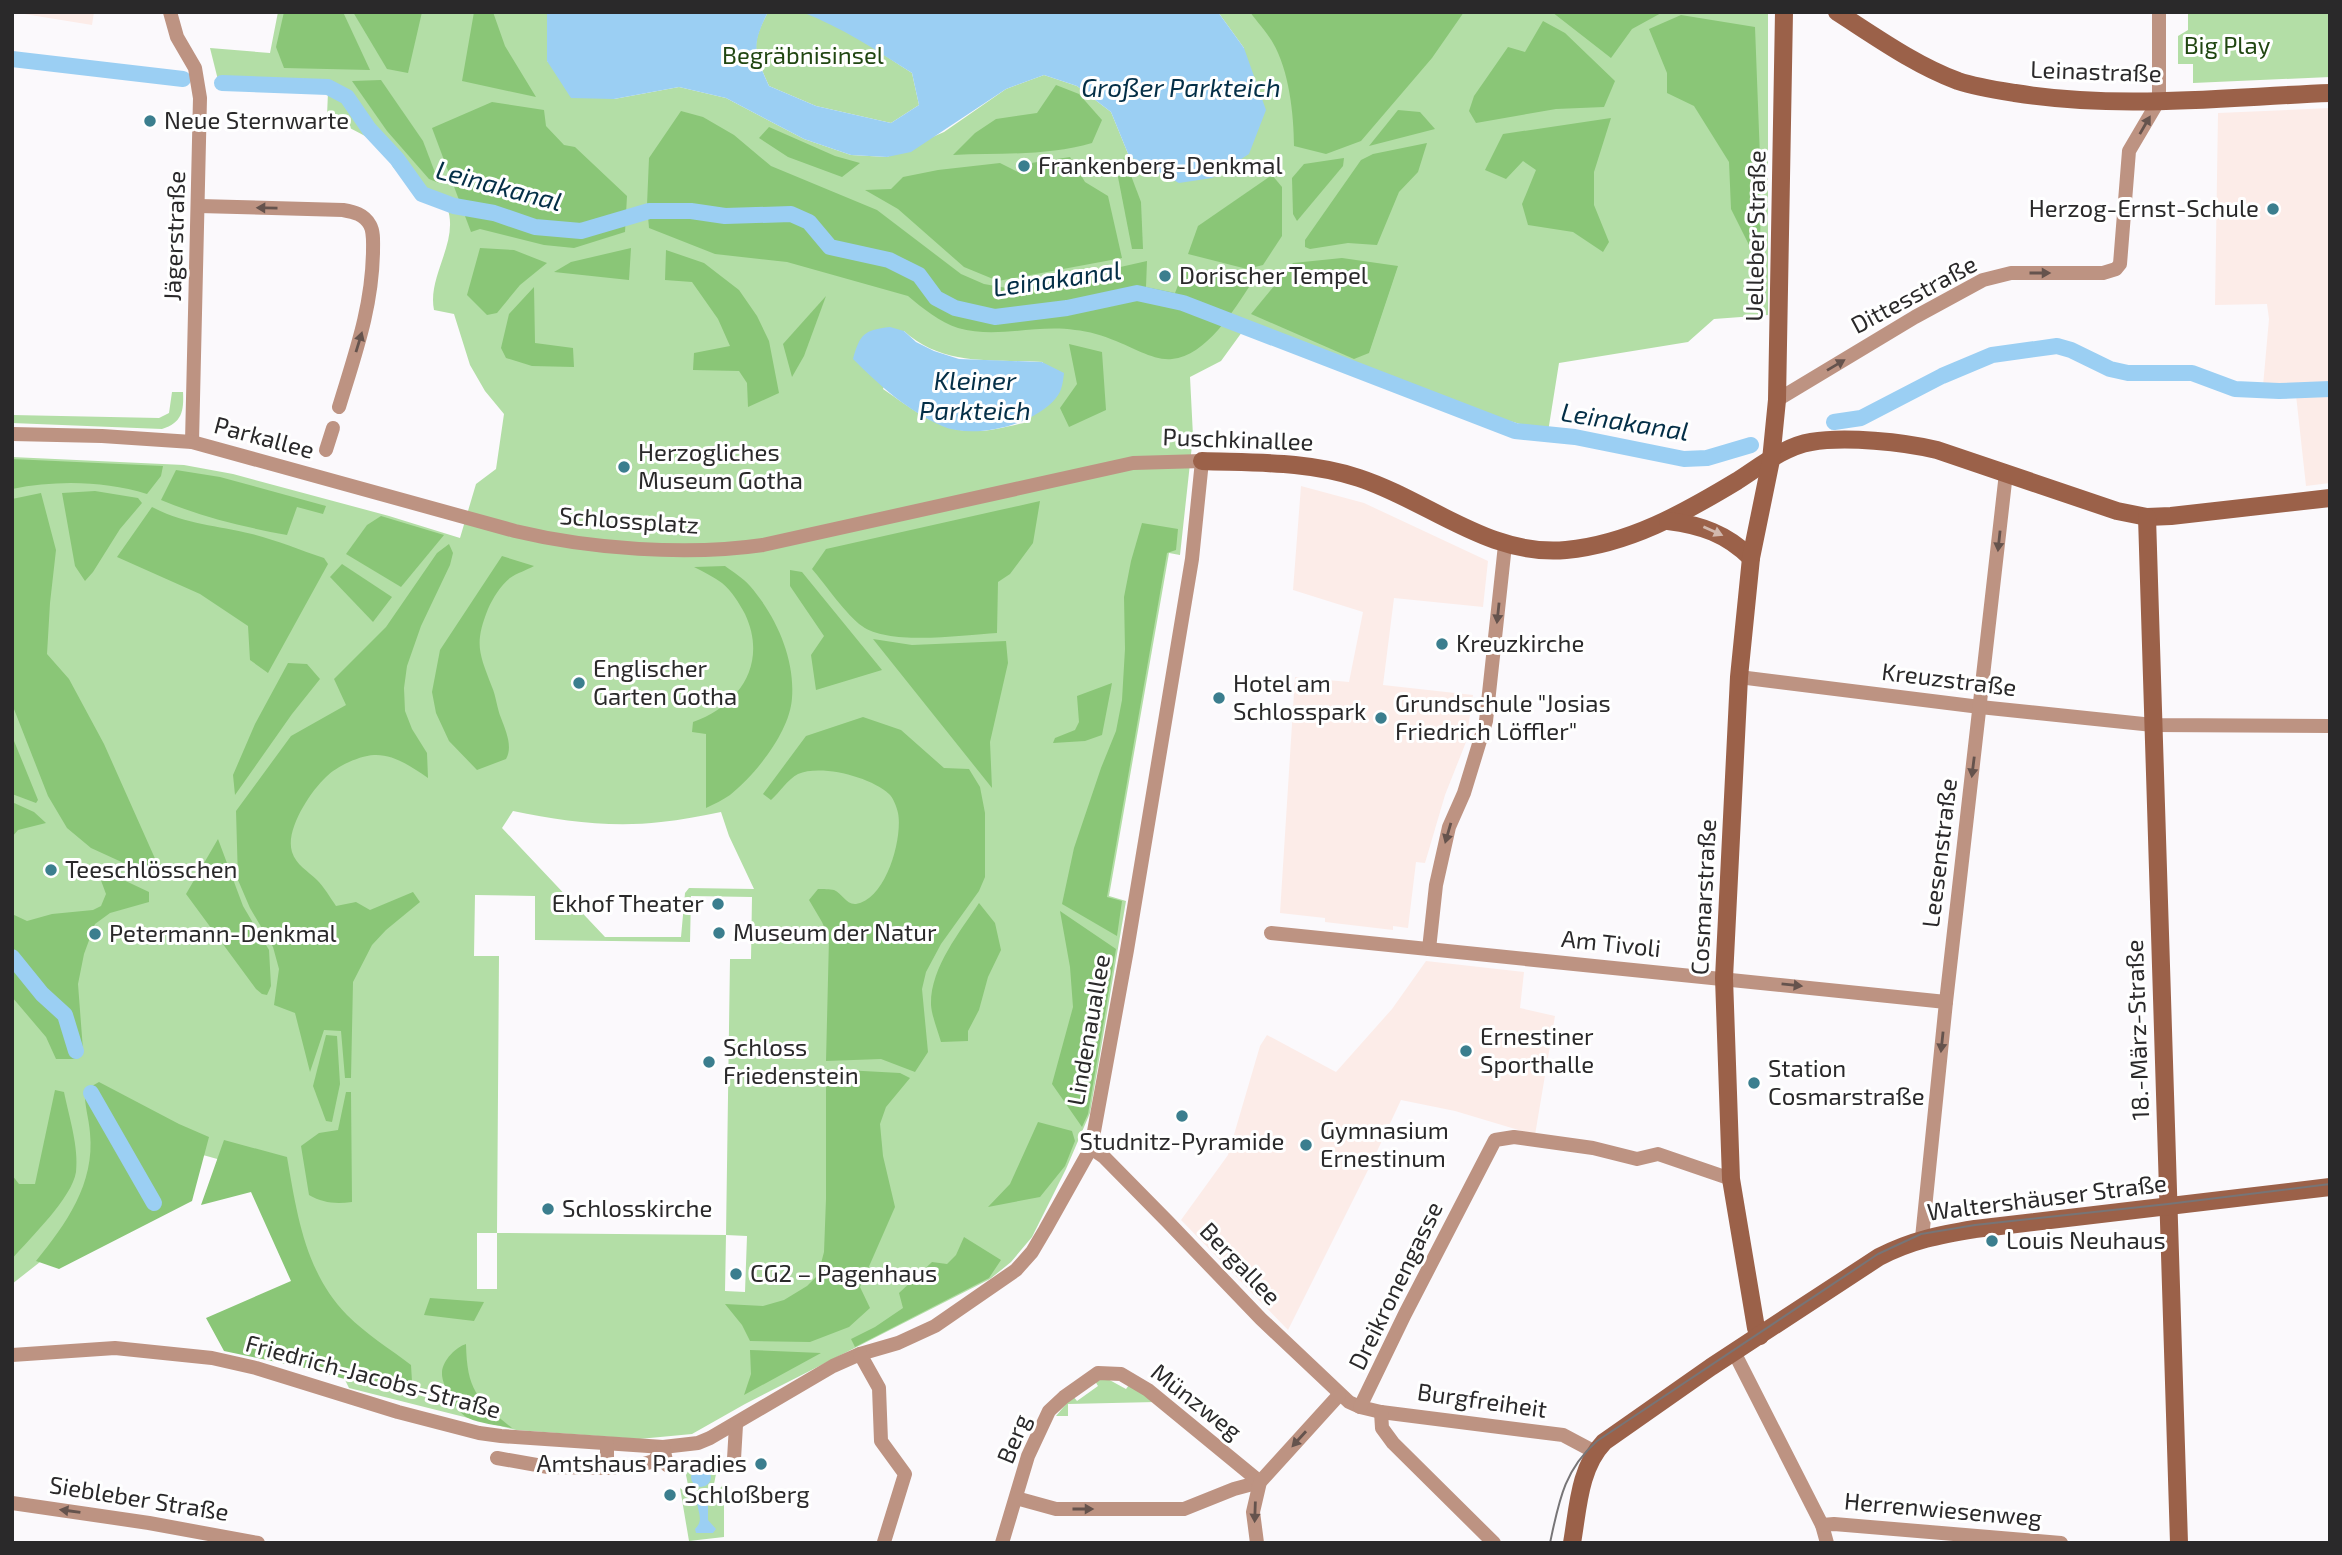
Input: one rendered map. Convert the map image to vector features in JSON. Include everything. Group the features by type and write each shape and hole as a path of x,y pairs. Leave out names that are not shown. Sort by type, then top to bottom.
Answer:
{"street":[{"name":"Jägerstraße","path":"170,12 177,37 199,79 201,126 192,442"},
{"name":"Uelleber Straße","path":"1771,460 1777,400 1784,12"},
{"name":"Leinastraße","path":"1837,12 1909,57 1961,82 2042,97 2080,101 2159,100 2330,93"},
{"path":"2159,12 2159,100"},
{"name":"Dittesstraße","path":"1777,400 1915,317 1983,280 2011,273 2103,273 2116,269 2120,264 2129,151 2159,100"},
{"path":"199,206 342,210 355,212 369,223 373,237 372,283 363,327 339,407"},
{"path":"326,450 332,428"},
{"name":"Parkallee","path":"12,434 192,442 498,527"},
{"name":"Puschkinallee","path":"759,546 1133,463 1202,461 1303,465 1333,470 1363,479 1505,545 1542,550 1580,548 1606,544 1668,521 1789,450 1811,442 1915,444 2117,511 2147,517 2330,498"},
{"name":"Cosmarstraße","path":"1760,1336 1756,1328 1731,1179 1724,978 1740,677 1751,558 1771,460"},
{"name":"Lindenauallee","path":"736,1424 819,1374 860,1354 898,1343 935,1326 1016,1270 1032,1252 1091,1148 1192,559 1202,461"},
{"name":"Leesenstraße","path":"1922,1238 2006,473"},
{"name":"18.-März-Straße","path":"2147,517 2179,1543"},
{"path":"1668,521 1716,532 1729,539 1751,558"},
{"name":"Schlossplatz","path":"498,527 561,540 651,549 735,549 759,546"},
{"path":"1429,949 1436,885 1448,827 1464,793 1486,721 1505,545"},
{"name":"Kreuzstraße","path":"1740,677 1980,707 2154,725 2330,726"},
{"name":"Am Tivoli","path":"1271,933 1946,1002"},
{"name":"Dreikronengasse","path":"1360,1407 1495,1140 1514,1137 1593,1148 1637,1159 1658,1154 1731,1179"},
{"name":"Bergallee","path":"1091,1148 1104,1157 1227,1285 1339,1395 1360,1407"},
{"name":"Waltershäuser Straße","path":"1595,1452 1617,1432 1734,1352 1879,1257 1902,1245 1922,1238 1975,1229 2330,1187"},
{"name":"Friedrich-Jacobs-Straße","path":"12,1356 115,1348 212,1358 256,1368 398,1412 479,1433 541,1440 663,1447 698,1443 736,1424"},
{"path":"1734,1352 1822,1525 1827,1543"},
{"path":"860,1354 879,1388 881,1441 905,1474 884,1542"},
{"name":"Münzweg","path":"1098,1373 1121,1374 1148,1390 1260,1482"},
{"name":"Berg","path":"1002,1543 1028,1455 1049,1411 1098,1373"},
{"path":"1257,1543 1252,1512 1260,1482 1339,1395"},
{"name":"Burgfreiheit","path":"1360,1407 1563,1435 1595,1452"},
{"path":"1381,1412 1382,1428 1393,1443 1494,1543"},
{"path":"734,1459 736,1424"},
{"path":"607,1444 607,1468"},
{"path":"663,1447 667,1465"},
{"name":"Friedrich-Jacobs-Straße","path":"497,1458 548,1467 607,1468 637,1466 654,1461 663,1447"},
{"path":"1572,1543 1585,1475 1595,1452"},
{"path":"1016,1498 1056,1509 1184,1509 1234,1489 1260,1482"},
{"name":"Siebleber Straße","path":"12,1503 149,1523 258,1543"},
{"name":"Herrenwiesenweg","path":"1822,1525 2061,1543"}],"shaded area":[{"path":"12,12 94,12 92,25"},
{"name":"Herzog-Ernst-Schule","path":"2330,108 2330,483 2306,486 2295,386 2263,386 2269,319 2267,304 2215,305 2218,113"},
{"name":"Grundschule \"Josias Friedrich Löffler\"","path":"1301,486 1364,503 1488,561 1483,607 1394,598 1383,685 1473,695 1466,742 1445,795 1425,863 1416,862 1408,928 1393,926 1393,930 1325,922 1325,918 1280,913 1295,677 1349,682 1363,612 1293,590"},
{"name":"Gymnasium Ernestinum","path":"1426,961 1524,972 1520,1008 1555,1016 1535,1135 1455,1111 1401,1100 1288,1330 1181,1220 1228,1155 1260,1046 1267,1035 1336,1072 1392,1009"}],"green space":[{"name":"Englischer Garten Gotha","path":"278,12 547,12 547,61 614,99 679,87 726,98 804,139 851,155 887,157 944,132 1006,89 1044,75 1077,86 1111,112 1129,156 1244,48 1218,12 1768,12 1768,315 1714,319 1688,342 1559,363 1548,432 1472,410 1250,321 1221,361 1190,377 1193,436 1180,555 1169,553 1109,896 1126,901 1090,1113 1032,1237 1011,1262 990,1279 745,1404 692,1434 639,1439 516,1430 349,1388 239,1165 109,1129 91,1211 40,1262 12,1284 12,457 184,465 233,474 460,538 476,484 496,469 504,414 485,391 470,365 454,314 434,310 435,284 449,233 447,207 425,198 393,167 387,154 367,137 327,116 328,92 219,84 210,48 270,53","holes":["904,331 919,343 952,356 1043,362 1024,423 994,429 963,431 938,424 883,389","513,811 605,824 642,824 721,812 729,836 754,889 689,888 685,893 681,937 605,937 502,828","475,895 535,896 535,940 690,942 691,896 752,897 751,959 730,959 726,1235 497,1233 499,956 474,956","477,1233 497,1233 497,1289 477,1289","726,1235 747,1236 745,1292 725,1291"]},
{"path":"284,12 343,12 370,70 284,68 276,47"},
{"path":"353,12 422,12 408,73 387,69"},
{"path":"474,12 493,12 505,46 536,97 462,81"},
{"name":"Begräbnisinsel","path":"768,12 801,12 813,15 858,38 912,73 919,105 891,123 816,106 769,86 756,49 758,33"},
{"path":"1250,12 1464,12 1432,58 1361,141 1326,154 1294,146 1292,107 1283,66 1271,39"},
{"path":"1552,12 1663,12 1632,29 1611,58"},
{"name":"Big Play","path":"2188,12 2330,12 2330,77 2193,83 2193,64 2178,64 2178,36 2188,30"},
{"path":"1681,15 1755,27 1761,184 1760,251 1751,249 1731,209 1729,162 1694,106 1667,93 1667,73 1649,29"},
{"path":"1543,21 1565,33 1615,81 1604,107 1556,109 1476,123 1469,111 1474,96 1508,47 1525,52"},
{"path":"381,80 423,141 439,183 429,179 387,131 352,81"},
{"path":"1056,85 1079,94 1102,120 1092,143 1041,152 953,155 975,133 996,119 1037,113"},
{"path":"492,102 544,110 546,126 564,145 575,147 627,196 625,232 574,248 544,245 480,229 471,232 432,128"},
{"path":"1398,110 1420,112 1435,129 1369,146"},
{"path":"681,111 703,117 734,135 771,166 877,210 961,274 984,284 1018,290 1147,261 1146,287 1175,293 1185,267 1251,284 1207,341 1196,350 1172,359 1151,356 1106,337 1080,331 1046,329 987,332 958,328 925,310 908,296 787,262 715,254 649,228 649,158"},
{"path":"1611,118 1594,172 1594,205 1609,242 1603,252 1573,232 1528,225 1522,204 1536,170 1523,161 1506,179 1485,170 1503,134"},
{"path":"769,127 835,156 860,163 842,177 788,157 759,138"},
{"path":"1427,143 1418,172 1399,192 1377,245 1348,243 1310,249 1305,247 1305,240 1361,160 1373,154"},
{"path":"1070,157 1085,182 1108,196 1122,258 998,281 964,267 898,209 865,190 891,189 903,177 938,170 1000,163 1022,174 1031,163"},
{"path":"1124,157 1141,202 1143,249 1132,249 1118,177"},
{"path":"1344,158 1343,166 1297,221 1293,214 1292,178 1304,164"},
{"path":"1272,175 1282,187 1282,236 1263,265 1247,269 1188,254 1198,226"},
{"path":"480,248 514,250 547,263 520,285 497,313 487,315 467,295"},
{"path":"631,248 629,280 554,272 571,262"},
{"path":"666,250 704,263 739,290 757,316 769,341 779,393 748,407 747,383 739,371 693,370 694,353 730,346 718,319 692,282 665,280"},
{"path":"1342,258 1398,266 1369,353 1354,359 1251,314 1293,263"},
{"path":"534,287 535,343 573,348 574,367 532,366 506,358 501,348 509,314"},
{"path":"826,296 804,356 792,377 783,344"},
{"path":"1069,344 1102,352 1106,410 1069,427 1060,408 1077,384"},
{"path":"172,392 183,392 182,410 178,420 162,429 12,423 12,415 159,418 169,413"},
{"path":"12,459 163,466 161,476 147,494 114,486 80,483 12,489"},
{"path":"176,470 220,477 326,506 323,514 297,507 287,535 239,525 161,500"},
{"path":"95,491 138,498 142,503 120,529 85,581 75,566 62,493"},
{"path":"41,493 56,550 47,654 69,679 104,744 157,863 156,870 139,870 91,848 67,828 48,796 12,704 12,499"},
{"path":"1040,501 1033,543 1010,574 998,582 997,633 908,638 874,632 850,615 812,569 826,549"},
{"path":"152,507 177,518 261,536 324,558 328,564 268,673 250,660 248,626 200,594 117,557"},
{"path":"381,516 444,535 401,587 346,554 367,525"},
{"path":"1142,523 1178,529 1176,550 1167,553 1107,897 1122,901 1117,936 1062,904 1074,848 1116,731 1122,700 1124,597"},
{"path":"449,544 453,553 450,565 421,626 407,666 404,688 405,711 412,729 427,753 428,778 402,762 381,755 355,760 326,777 306,802 292,833 294,857 320,883 336,906 356,902 370,910 413,892 420,902 372,945 353,982 351,1078 345,1078 341,1031 324,1030 310,1072 295,1013 274,1005 279,969 273,947 250,908 238,880 236,811 291,736 346,705 334,679 386,627 437,553"},
{"path":"502,556 534,566 513,576 497,592 481,631 481,657 507,734 509,749 506,759 477,770 449,741 436,713 432,692 440,650"},
{"path":"342,564 392,597 373,622 330,577"},
{"path":"725,566 750,586 776,624 787,653 792,698 785,725 770,752 730,795 706,808 706,734 692,732 693,722 724,705 736,693 751,665 753,649 745,614 735,597 722,583 694,567"},
{"path":"790,570 802,572 882,670 816,690 811,655 824,636 790,586"},
{"path":"873,639 912,645 1006,641 1008,663 990,742 992,788"},
{"path":"288,663 307,664 320,679 235,795 233,775 255,724"},
{"path":"1112,683 1102,735 1085,741 1053,743 1055,738 1075,730 1079,722 1077,696"},
{"path":"863,717 901,730 944,768 969,769 980,787 985,813 985,877 979,891 941,944 926,972 922,989 928,1052 915,1072 881,1059 826,1061 829,938 809,900 818,889 834,890 849,903 856,904 867,900 876,892 890,866 898,837 898,813 893,800 889,794 870,782 832,771 808,771 798,774 771,800 763,794 806,736"},
{"path":"12,736 38,800 36,803 12,794"},
{"path":"12,802 34,812 46,823 18,830 12,837"},
{"path":"218,839 243,906 269,950 271,986 267,995 256,989 186,894"},
{"path":"96,867 149,892 149,902 110,913 95,924 84,954 78,984 83,1050 76,1059 56,1059 46,1037 12,997 12,914 27,921 52,914 93,910 101,906 106,894"},
{"path":"979,903 995,923 1001,950 988,977 979,1010 968,1031 968,1041 941,1042 931,1005 935,978 955,938"},
{"path":"1060,911 1116,949 1088,1114 1082,1127 1052,1084 1073,1007 1070,967"},
{"path":"326,1035 337,1036 340,1084 332,1122 326,1121 313,1086"},
{"path":"826,1069 900,1073 910,1078 886,1107 880,1124 883,1156 895,1207 860,1287 870,1308 849,1327 810,1342 750,1341 742,1325 725,1304 763,1306 784,1300 807,1286 818,1275 824,1252"},
{"path":"99,1082 209,1137 192,1201 59,1269 36,1261 68,1218 83,1186 90,1152 85,1090"},
{"path":"55,1090 64,1092 75,1142 76,1172 59,1205 12,1259 12,1175 19,1184 35,1184"},
{"path":"346,1092 351,1092 352,1202 319,1200 309,1195 301,1146 319,1133 338,1130"},
{"path":"1038,1122 1072,1131 1075,1141 1065,1166 1040,1197 988,1207 1010,1184"},
{"path":"224,1140 287,1157 299,1221 321,1280 354,1322 411,1365 413,1398 305,1368 224,1351 206,1318 291,1281 251,1192 201,1205"},
{"path":"964,1237 1001,1260 989,1278 855,1347 851,1339 903,1308 899,1293 932,1262 947,1264 956,1255"},
{"path":"430,1298 484,1302 474,1321 424,1315"},
{"path":"466,1344 469,1373 476,1393 490,1410 512,1428 468,1418 450,1398 442,1377 443,1367 458,1348"},
{"path":"750,1350 821,1353 744,1395 751,1374"},
{"path":"1104,1377 1126,1389 1129,1385 1156,1402 1068,1404 1068,1416 1056,1416 1073,1396 1077,1401 1098,1386 1095,1381"},
{"path":"696,1463 708,1465 716,1474 714,1484 706,1491 696,1491 688,1485 686,1475"},
{"path":"724,1484 724,1537 689,1541 680,1488 695,1499 710,1499"}],"water":[{"name":"Großer Parkteich","path":"547,12 768,12 759,33 757,49 769,86 816,106 891,123 919,105 912,73 844,32 802,12 1218,12 1244,48 1266,110 1249,154 1212,178 1179,183 1129,156 1111,112 1077,86 1044,75 1006,89 911,152 887,157 851,155 804,139 726,98 679,87 614,99 571,98 547,61"},
{"name":"Kleiner Parkteich","path":"890,327 904,331 916,342 934,351 959,359 1042,362 1064,373 1061,389 1046,408 1034,416 1003,427 971,431 942,426 895,397 853,359 864,335"},
{"path":"701,1467 708,1470 711,1477 708,1484 701,1487 694,1484 691,1477 694,1470"},
{"path":"697,1502 708,1502 708,1520 716,1529 713,1533 696,1533 700,1519"}],"waterway":[{"name":"Leinakanal","path":"12,59 183,79"},
{"name":"Leinakanal","path":"222,83 328,87 347,97 369,129 397,159 422,194 454,206 494,213 535,227 581,231 649,211 691,211 725,216 791,214 809,222 830,247 889,260 919,275 936,298 955,308 995,317 1067,308 1137,293 1183,303 1515,431 1575,437 1684,459 1707,458 1751,445"},
{"name":"Leinakanal","path":"1834,422 1861,418 1942,376 1992,355 2057,346 2110,369 2128,373 2192,373 2235,389 2330,389"},
{"name":"Leinakanal","path":"12,957 42,994 65,1015 76,1051"},
{"name":"Leinakanal","path":"91,1093 154,1203"}],"tram line":[{"path":"1550,1543 1564,1487 1577,1463 1597,1441 1878,1254 1921,1234 1975,1225 2330,1184"}],"place":[{"name":"Neue Sternwarte","path":"150,121"},
{"name":"Frankenberg-Denkmal","path":"1024,166"},
{"name":"Herzog-Ernst-Schule","path":"2273,209"},
{"name":"Dorischer Tempel","path":"1165,276"},
{"name":"Herzogliches Museum Gotha","path":"624,467"},
{"name":"Kreuzkirche","path":"1442,644"},
{"name":"Englischer Garten Gotha","path":"579,683"},
{"name":"Hotel am Schlosspark","path":"1219,698"},
{"name":"Grundschule \"Josias Friedrich Löffler\"","path":"1381,718"},
{"name":"Teeschlösschen","path":"51,870"},
{"name":"Ekhof Theater","path":"718,904"},
{"name":"Museum der Natur","path":"719,933"},
{"name":"Petermann-Denkmal","path":"95,934"},
{"name":"Ernestiner Sporthalle","path":"1466,1051"},
{"name":"Schloss Friedenstein","path":"709,1062"},
{"name":"Station Cosmarstraße","path":"1754,1083"},
{"name":"Studnitz-Pyramide","path":"1182,1116"},
{"name":"Gymnasium Ernestinum","path":"1306,1145"},
{"name":"Schlosskirche","path":"548,1209"},
{"name":"Louis Neuhaus","path":"1992,1241"},
{"name":"CG2 – Pagenhaus","path":"736,1274"},
{"name":"Amtshaus Paradies","path":"761,1464"},
{"name":"Schloßberg","path":"670,1495"}]}
